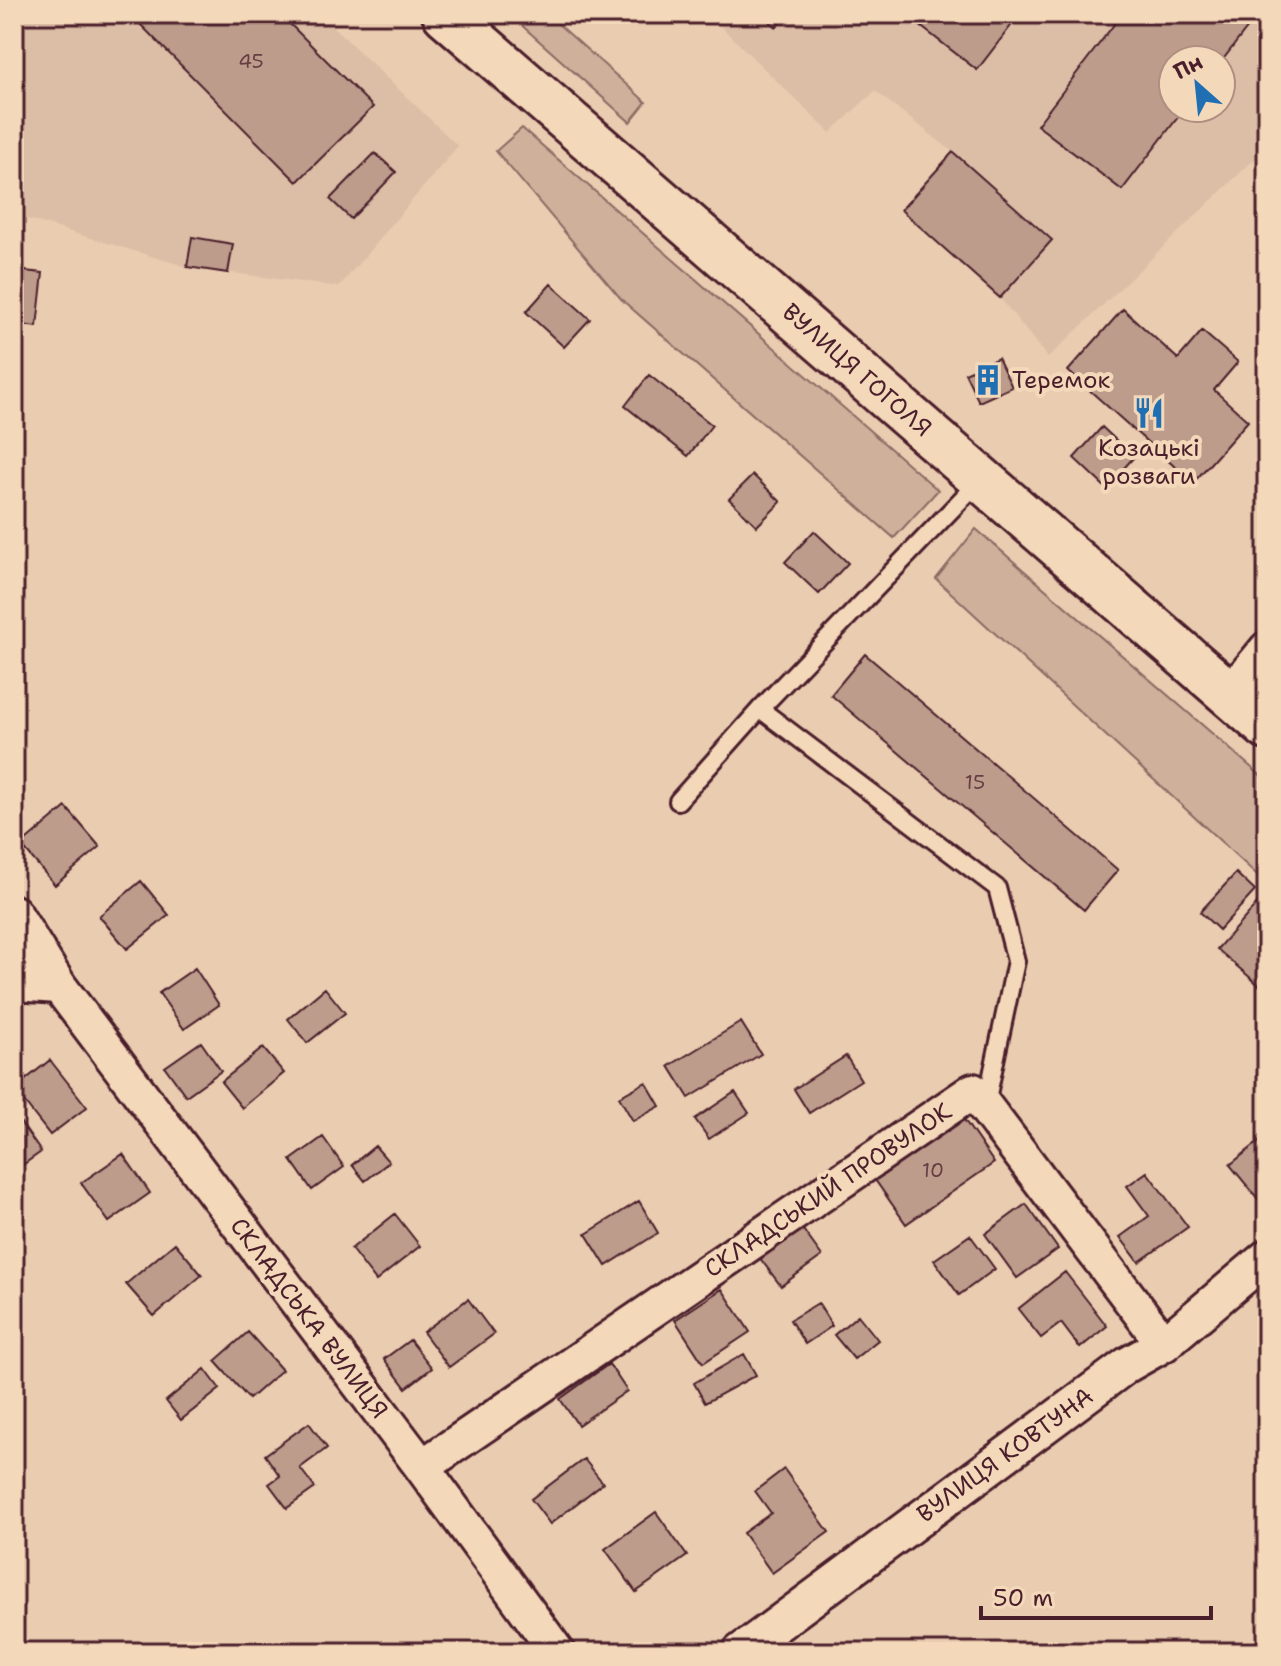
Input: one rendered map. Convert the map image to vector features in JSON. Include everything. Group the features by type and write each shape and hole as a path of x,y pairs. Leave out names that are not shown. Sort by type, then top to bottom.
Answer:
{"street":[{"name":"ВУЛИЦЯ ГОГОЛЯ","path":"445,14 1267,727"},
{"path":"1229,695 1267,649"},
{"name":"СКЛАДСЬКА ВУЛИЦЯ","path":"14,913 59,986 422,1467 557,1652"},
{"path":"14,983 59,986"},
{"name":"СКЛАДСЬКИЙ ПРОВУЛОК","path":"422,1467 973,1091 1164,1344"},
{"name":"ВУЛИЦЯ КОВТУНА","path":"740,1652 1127,1365 1164,1344 1267,1257"}],"lane":[{"path":"678,801 760,709 982,478"},
{"path":"760,709 997,888 1016,961 986,1107"}],"shaded area":[{"path":"14,14 320,14 458,146 339,287 187,267 14,215"},
{"path":"509,14 547,14 646,102 630,122"},
{"path":"708,14 1267,14 1267,147 1048,358 1000,298 1052,239 953,152 875,91 830,133"},
{"path":"522,128 938,490 894,538 622,300 496,151"},
{"path":"976,529 1267,781 1267,884 936,579"}],"building":[{"path":"130,14 280,14 373,107 297,182"},
{"path":"761,14 787,14 776,27"},
{"path":"905,14 1020,14 977,70"},
{"path":"1122,14 1258,14 1235,44 1157,44 1157,124 1173,124 1122,190 1037,125"},
{"path":"953,152 1052,240 1000,298 901,210"},
{"path":"375,153 396,172 351,219 330,199"},
{"path":"192,237 233,244 228,273 187,267"},
{"path":"14,270 43,273 37,327 14,324"},
{"path":"551,284 590,319 564,347 526,312"},
{"path":"1123,309 1178,359 1202,331 1238,362 1214,390 1248,421 1193,483 1068,371"},
{"name":"Теремок","path":"998,358 1012,387 979,402 965,373"},
{"path":"649,375 712,425 688,456 625,406"},
{"path":"1102,427 1134,457 1106,488 1074,458"},
{"path":"753,475 781,502 757,526 729,499"},
{"path":"814,531 848,563 819,594 785,562"},
{"path":"865,654 1118,870 1084,910 831,695"},
{"path":"66,807 100,847 55,885 21,845"},
{"path":"1236,873 1255,891 1219,930 1200,912"},
{"path":"141,881 169,915 127,949 99,916"},
{"path":"1258,903 1267,910 1267,992 1217,949"},
{"path":"195,968 219,1005 184,1029 159,993"},
{"path":"325,988 345,1013 307,1043 288,1019"},
{"path":"741,1022 761,1054 689,1098 669,1066"},
{"path":"201,1042 221,1071 186,1096 165,1067"},
{"path":"263,1048 284,1073 242,1108 221,1082"},
{"path":"846,1056 861,1080 809,1113 794,1089"},
{"path":"50,1060 87,1107 50,1135 14,1089"},
{"path":"646,1082 660,1106 633,1121 619,1097"},
{"path":"735,1092 749,1113 709,1139 695,1119"},
{"path":"961,1115 994,1163 906,1224 873,1177"},
{"path":"16,1116 41,1152 14,1171 14,1118"},
{"path":"1267,1135 1267,1210 1230,1165"},
{"path":"323,1137 344,1167 312,1190 291,1160"},
{"path":"375,1146 389,1162 365,1181 352,1165"},
{"path":"123,1154 150,1193 109,1222 81,1183"},
{"path":"1147,1172 1188,1227 1139,1262 1120,1237 1149,1216 1127,1186"},
{"path":"639,1201 658,1233 606,1266 586,1234"},
{"path":"1026,1204 1058,1249 1017,1278 985,1234"},
{"path":"395,1214 420,1246 376,1281 351,1249"},
{"path":"801,1227 822,1256 781,1286 759,1257"},
{"path":"970,1235 995,1269 959,1295 934,1260"},
{"path":"175,1243 202,1275 154,1316 126,1284"},
{"path":"1065,1272 1107,1326 1080,1348 1061,1323 1041,1338 1018,1309"},
{"path":"722,1289 750,1332 703,1363 675,1320"},
{"path":"468,1299 494,1334 449,1367 423,1332"},
{"path":"818,1303 832,1326 805,1344 790,1320"},
{"path":"858,1315 878,1340 854,1359 834,1335"},
{"path":"248,1332 282,1370 249,1399 215,1361"},
{"path":"410,1340 432,1368 406,1388 384,1359"},
{"path":"744,1354 756,1375 705,1403 694,1383"},
{"path":"609,1364 627,1391 578,1425 560,1399"},
{"path":"205,1369 220,1389 181,1420 166,1401"},
{"path":"309,1423 327,1448 300,1468 315,1488 287,1508 269,1484 280,1476 265,1455"},
{"path":"584,1459 603,1483 550,1524 531,1499"},
{"path":"784,1469 829,1532 772,1573 743,1533 771,1513 755,1491"},
{"path":"656,1512 687,1556 636,1592 605,1549"}],"place":[{"name":"Теремок","path":"988,380"},
{"name":"Козацькі розваги","path":"1149,413"}]}
